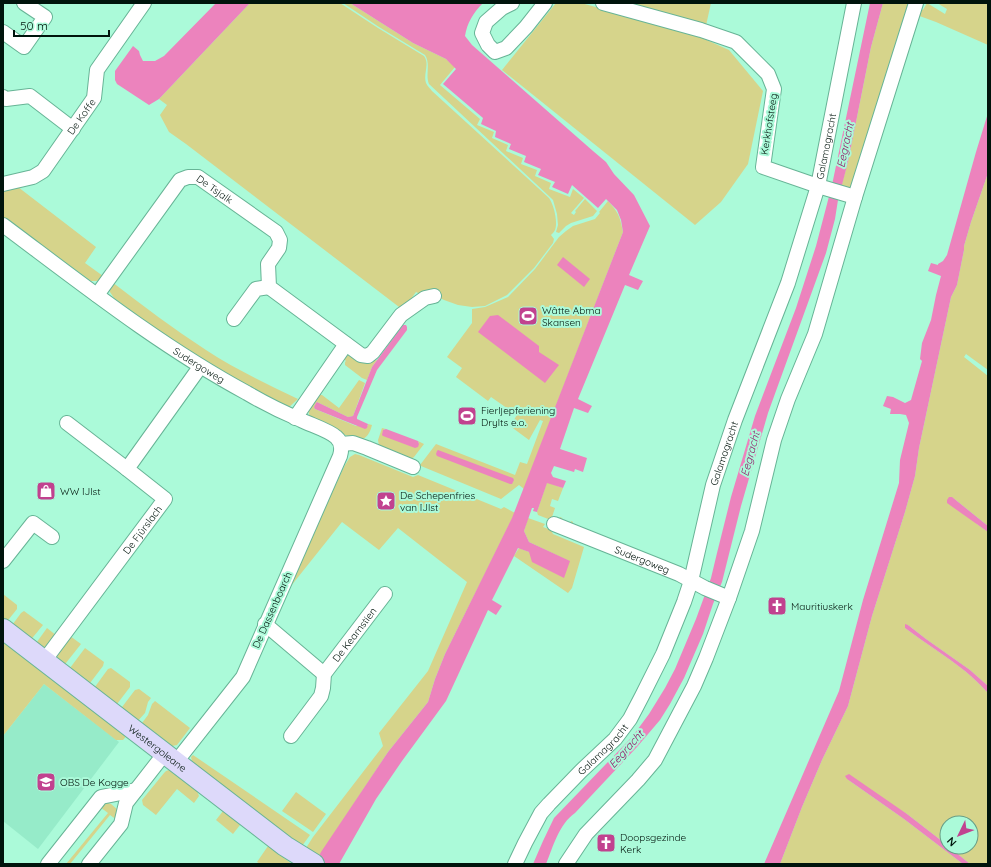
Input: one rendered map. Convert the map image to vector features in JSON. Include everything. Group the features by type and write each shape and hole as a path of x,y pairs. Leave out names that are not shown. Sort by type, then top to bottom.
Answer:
{"street":[{"path":"4,34 24,47 45,17 24,3"},
{"name":"De Koffe","path":"3,184 33,177 43,171 94,98 97,70 144,3"},
{"path":"512,3 502,8 486,22 482,32 488,46 495,52 506,48 526,27 545,3"},
{"name":"Kerkhofsteeg","path":"603,3 701,30 736,42 768,74 774,89 762,167 849,195"},
{"name":"Galamagracht","path":"515,864 524,843 541,813 581,771 615,739 630,719 663,654 684,602 691,581 713,485 735,420 823,187 854,3"},
{"path":"566,864 586,834 643,775 655,760 694,686 706,658 724,596 752,531 774,440 788,399 816,334 849,195 916,3"},
{"path":"3,97 6,99 30,96 73,129"},
{"name":"De Tsjalk","path":"97,295 180,180 188,177 198,177 276,232 280,240 279,248 268,264 269,287"},
{"name":"Sudergoweg","path":"3,225 153,336 200,367 251,396 331,434 338,438 341,444"},
{"path":"234,319 256,289 269,287 361,355 368,356 373,352 401,315 425,298 434,296"},
{"path":"295,418 346,344"},
{"path":"66,423 127,469 200,367"},
{"path":"341,444 352,443 368,448 413,467"},
{"name":"De Dassenboarch","path":"89,864 121,824 126,804 136,790 170,758 243,677 340,456 342,450 341,444"},
{"name":"De Fjûrslach","path":"44,661 166,499 127,469"},
{"path":"3,561 33,523 52,538"},
{"name":"Sudergoweg","path":"554,524 679,574 724,596"},
{"name":"De Kearnstien","path":"324,674 385,594"},
{"path":"265,624 324,674 321,696 291,736"},
{"name":"Westergoleane","path":"3,629 284,846 312,863"},
{"path":"48,864 101,797 136,790"}],"shaded area":[{"path":"250,3 340,3 424,56 426,59 425,80 432,91 549,198 556,218 556,227 551,235 554,239 553,243 534,268 507,295 485,306 472,307 458,305 434,295 425,296 416,292 403,310 169,132 160,115 167,105 159,99"},
{"path":"343,3 350,3 413,43 446,59 455,67 440,85 480,119 477,125 494,132 492,138 508,145 506,151 523,158 521,164 537,170 535,176 551,183 549,189 570,197 573,189 584,198 571,213 574,215 576,212 575,211 585,199 597,211 593,216 571,223 559,233 556,232 558,225 557,214 553,200 429,84 428,62 425,55"},
{"path":"556,3 581,3 691,33 729,50 763,91 748,164 721,202 695,225 502,70"},
{"path":"607,3 711,3 705,30"},
{"path":"883,3 912,3 854,184 847,189 841,187 848,162 871,47"},
{"path":"927,3 945,14 947,9 937,3 988,3 988,45 914,14 918,7 923,10"},
{"path":"988,173 988,370 966,354 964,357 988,376 988,526 952,497 977,524 988,532 988,686 970,670 908,625 905,628 965,671 988,693 988,864 970,864 959,855 979,855 979,815 939,815 939,839 907,814 847,779 939,846 939,855 951,855 963,864 780,864 822,760 848,706 872,616 915,476 919,448 951,297 957,285 964,246"},
{"path":"18,187 96,247 85,263 103,276 97,281 91,281 3,217 3,191"},
{"name":"Wâtte Abma Skansen","path":"608,201 618,215 623,232 524,489 519,485 501,499 421,466 420,465 436,444 515,475 520,462 527,464 543,421 540,420 529,440 510,426 517,415 491,397 488,401 456,377 462,368 447,357 472,323 472,309 485,307 508,297 535,269 559,237 573,226 595,219"},
{"path":"112,282 170,326 228,364 298,399 288,408 274,402 182,348 114,298 109,287"},
{"path":"348,355 377,360 372,367 367,380 345,365 346,361 343,358"},
{"path":"359,380 365,383 353,416 348,417 317,402 314,407 315,409 356,426 368,426 368,424 372,425 366,437 359,441 313,421 310,418 308,409 319,395 322,395 339,408"},
{"path":"382,428 386,429 383,430 419,444 418,441 424,444 411,459 379,446 378,440"},
{"path":"355,454 413,477 418,475 501,509 504,507 515,513 445,654 428,702 388,752 318,858 306,848 383,746 379,733 428,671 467,582 398,528 379,550 342,522 287,591 345,465 350,457"},
{"path":"547,482 563,488 558,501 552,499 550,506 555,508 552,517 559,519 560,517 570,523 571,521 573,522 571,528 538,515 537,512"},
{"path":"528,518 545,524 543,527 551,530 553,534 584,547 572,588 568,593 514,556 519,548 529,552 569,561 529,542 524,531"},
{"path":"3,594 17,605 17,609 5,624 3,622"},
{"path":"24,611 43,625 29,642 10,628"},
{"path":"47,628 57,636 45,649 34,646"},
{"path":"70,636 81,644 62,668 56,658 57,654"},
{"path":"3,637 129,733 123,740 116,740 44,684 3,736"},
{"path":"85,648 104,662 103,666 87,687 67,672"},
{"path":"111,668 130,682 130,687 114,708 92,691 108,669"},
{"name":"OBS De Kogge","path":"44,684 119,742 38,849 3,821 3,736"},
{"path":"139,689 151,698 148,702 145,713 135,724 119,711 135,690"},
{"path":"155,701 190,728 177,745 172,746 142,723"},
{"path":"193,755 310,835 302,846 193,763 191,757"},
{"path":"169,770 197,791 199,796 194,803 177,789 156,815 143,805 142,800 164,773"},
{"path":"296,792 326,814 313,832 282,811"},
{"path":"108,803 118,810 117,820 110,815 70,864 66,864 108,813 100,807 103,804"},
{"path":"223,811 240,825 233,834 216,820"},
{"path":"268,846 292,864 260,864 257,862"}],"water":[{"path":"216,3 250,3 159,99 149,105 117,84 115,80 115,71 133,46 139,51 143,61 155,61 164,56"},
{"path":"350,3 483,3 471,18 465,36 472,45 606,162 614,174 634,195 650,226 629,275 643,281 638,290 625,285 578,399 592,406 588,413 574,408 560,449 587,458 583,472 575,469 574,472 554,466 551,473 553,477 566,481 563,488 547,483 537,512 533,511 534,508 532,508 524,531 529,542 570,561 564,578 532,562 529,552 518,548 492,600 502,606 496,615 488,610 446,701 376,799 339,864 315,864 321,852 388,752 428,702 445,654 512,518 623,232 621,220 617,210 606,199 598,208 572,185 568,194 552,187 555,182 538,175 541,169 524,162 526,156 509,149 511,144 495,137 496,131 481,124 483,118 443,84 456,69 446,59 413,43"},
{"name":"Eegracht","path":"870,3 883,3 871,47 835,219 826,253 768,413 741,506 722,582 703,634 684,678 660,720 637,747 565,823 557,836 546,864 533,864 554,818 632,737 649,714 675,669 696,619 711,578 731,497 755,416 796,308 816,246 832,185"},
{"path":"988,113 988,173 964,246 957,285 951,297 919,448 915,476 872,616 848,706 822,760 780,864 764,864 839,691 863,600 899,483 900,460 909,423 906,415 890,414 891,409 883,406 887,396 893,397 905,403 911,400 922,361 920,359 922,343 931,320 941,276 928,271 931,263 938,265 947,255"},
{"path":"563,257 590,279 584,287 557,265"},
{"path":"498,315 539,346 539,352 559,365 545,383 478,332 490,316"},
{"path":"403,325 406,325 407,330 377,370 357,417 357,419 368,424 367,428 365,429 315,409 314,407 317,402 348,417 353,416 372,367"},
{"path":"386,429 418,441 418,447 415,448 383,436 383,430"},
{"path":"438,450 513,478 514,480 512,484 510,484 437,456 436,454"},
{"path":"949,497 952,497 988,526 988,532 947,503"},
{"path":"905,624 970,670 988,686 988,693 965,671 905,628"},
{"path":"849,774 907,814 939,839 939,846 847,779 845,776"},
{"path":"951,855 959,855 970,864 963,864"}],"place":[{"name":"Wâtte Abma Skansen","path":"528,316"},
{"name":"Fierljepferiening Drylts e.o.","path":"467,416"},
{"name":"WW IJlst","path":"46,491"},
{"name":"De Schepenfries van IJlst","path":"386,501"},
{"name":"Mauritiuskerk","path":"777,606"},
{"name":"OBS De Kogge","path":"46,782"},
{"name":"Doopsgezinde Kerk","path":"606,843"}]}
